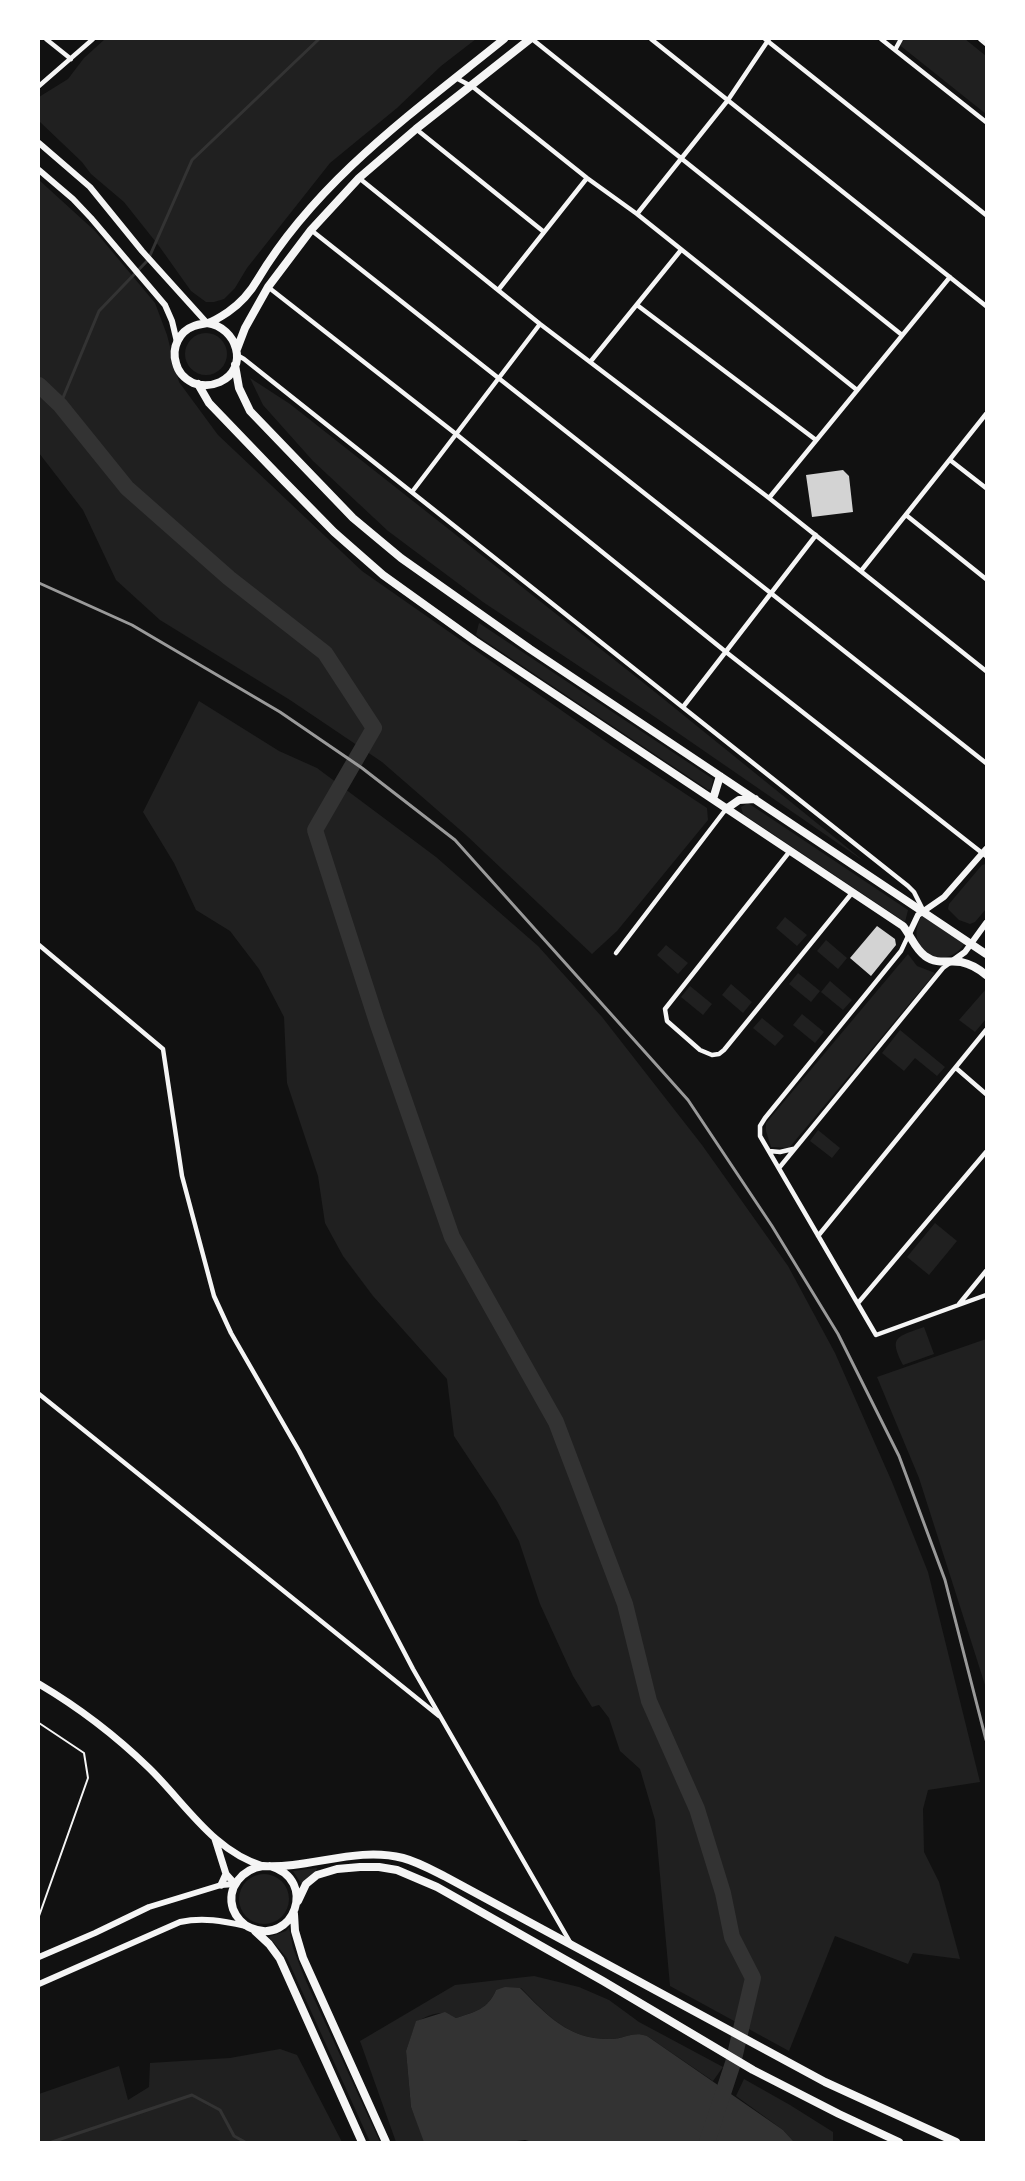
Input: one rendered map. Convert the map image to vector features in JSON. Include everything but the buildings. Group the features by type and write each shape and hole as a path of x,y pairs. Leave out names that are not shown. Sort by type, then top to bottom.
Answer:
{"main road":[{"path":"235,365 220,382 213,385 198,384 185,377 176,365 177,342 186,330 229,312 248,296 269,260 298,221 346,169 504,39"},
{"path":"531,39 416,129 359,178 311,230 268,287 245,328 235,365 239,388 250,411 361,525 401,558 530,649 986,954"},
{"path":"207,323 219,326 229,333 237,353"},
{"path":"198,384 209,403 283,480 334,532 383,575 475,641 903,926 918,950 927,957 937,962 960,962 971,965 986,975"},
{"path":"713,799 720,776"},
{"path":"726,809 739,800 756,800"},
{"path":"39,1684 58,1695 132,1753 164,1783 214,1839 238,1856 283,1872 295,1882 297,1902"},
{"path":"214,1839 226,1874 235,1884"},
{"path":"362,2142 280,1959 269,1944 234,1911 232,1898 235,1884 250,1869 364,1855 381,1854 404,1858 446,1876 825,2082 956,2142"},
{"path":"386,2142 309,1973 295,1931 294,1912 306,1884 316,1875 337,1869 379,1867 397,1870 437,1887 603,1981 753,2070 899,2142"},
{"path":"221,1885 226,1874"},
{"path":"251,1928 273,1930 285,1924 294,1912"}],"street":[{"path":"46,39 70,59"},
{"path":"39,86 93,39"},
{"path":"531,39 902,335"},
{"path":"651,39 986,306"},
{"path":"881,39 986,122"},
{"path":"895,50 901,39"},
{"path":"980,39 986,44"},
{"path":"637,214 728,100 767,40 986,215"},
{"path":"456,78 472,87 587,178 637,214 857,390"},
{"path":"416,129 544,232"},
{"path":"39,143 90,187 207,323"},
{"path":"39,170 74,199 129,260 165,305 177,342"},
{"path":"359,178 540,324 769,498 986,671"},
{"path":"499,289 587,178"},
{"path":"311,230 986,763"},
{"path":"591,361 681,250"},
{"path":"769,498 950,277"},
{"path":"268,287 456,434 726,652 985,853 944,897 923,910 901,951 765,1118 759,1131 876,1335 986,1295"},
{"path":"637,305 816,440"},
{"path":"412,492 540,324"},
{"path":"237,353 908,886 914,892 923,910"},
{"path":"861,571 986,414"},
{"path":"950,460 986,488"},
{"path":"906,515 986,579"},
{"path":"683,707 816,535"},
{"path":"616,953 726,809"},
{"path":"790,851 665,1009 667,1021 700,1050 712,1055 724,1050 852,893"},
{"path":"779,1168 944,968 965,952 986,923"},
{"path":"39,945 163,1049 182,1176 214,1296 231,1333 299,1451 413,1669 444,1719 570,1944"},
{"path":"818,1236 986,1030"},
{"path":"956,1068 986,1094"},
{"path":"769,1151 780,1152 795,1149"},
{"path":"858,1303 986,1152"},
{"path":"957,1306 986,1271"},
{"path":"39,1394 444,1719"},
{"path":"39,1957 148,1907 221,1885 235,1884"},
{"path":"39,1984 180,1922 197,1918 214,1919 251,1928"}],"lane":[{"path":"39,1723 84,1753 88,1778 39,1916"}],"shaded area":[{"path":"105,39 476,39 441,66 397,108 330,163 247,268 235,288 224,299 206,302 191,291 124,202 91,174 82,162 39,121 39,97 68,79 84,58"},
{"path":"892,39 965,39 986,56 986,114"},
{"path":"39,180 95,231 155,303 167,335 179,382 218,435 362,571 611,745 707,808 708,820 617,931 592,954 466,835 382,762 290,700 160,620 116,580 83,510 39,453"},
{"path":"206,333 214,334 221,339 226,346 226,362 221,369 214,374 206,375 198,374 191,369 186,362 185,354 186,346 191,339 198,334"},
{"path":"250,378 290,404 645,684 865,862 483,602 388,531 313,461 263,405"},
{"path":"479,623 713,779 711,789 708,790 476,635"},
{"path":"199,701 279,751 317,768 436,857 538,946 602,1017 702,1145 788,1266 835,1353 892,1482 928,1572 980,1782 928,1790 923,1809 924,1852 939,1882 960,1959 913,1953 908,1964 835,1936 789,2051 670,1986 655,1820 640,1769 620,1751 609,1718 599,1705 592,1707 573,1676 540,1604 519,1541 497,1501 454,1436 447,1379 373,1296 343,1256 325,1223 318,1176 287,1083 284,1017 259,969 230,931 196,910 174,863 143,812"},
{"path":"748,803 908,910 905,922 743,814 741,807"},
{"path":"986,864 986,909 975,922 970,924 959,920 948,909 949,904 982,865"},
{"path":"922,916 965,943 957,952 947,957 928,954 921,947 917,938 917,928"},
{"path":"785,917 807,935 797,946 776,928"},
{"path":"826,940 847,958 838,969 817,951"},
{"path":"666,945 688,963 678,974 657,955"},
{"path":"908,954 917,966 935,973 789,1148 771,1147 766,1123"},
{"path":"798,973 820,991 811,1002 789,984"},
{"path":"830,981 852,1000 843,1010 821,992"},
{"path":"731,984 752,1002 743,1013 722,995"},
{"path":"690,986 712,1004 703,1015 681,997"},
{"path":"986,989 986,1019 975,1032 959,1020"},
{"path":"802,1014 824,1032 815,1043 793,1025"},
{"path":"762,1018 784,1036 775,1046 753,1028"},
{"path":"900,1030 945,1067 937,1076 915,1058 904,1071 882,1053"},
{"path":"818,1130 840,1148 832,1158 810,1141"},
{"path":"935,1223 957,1241 929,1275 907,1257"},
{"path":"924,1327 934,1354 903,1365 896,1348 898,1339"},
{"path":"986,1339 986,1688 919,1478 877,1377"},
{"path":"317,1868 316,1873 302,1885 293,1871"},
{"path":"259,1874 269,1874 282,1881 289,1894 289,1904 282,1917 269,1924 259,1924 250,1920 243,1913 239,1904 239,1894 243,1885 250,1878"},
{"path":"289,1927 293,1948 305,1979 380,2142 370,2142 287,1958 269,1937 286,1931"},
{"path":"534,1976 579,1987 609,2000 639,2022 723,2067 713,2081 647,2036 637,2034 611,2039 583,2035 571,2031 550,2017 521,1988 496,1990 489,2002 475,2012 456,2018 440,2013 416,2022 406,2051 411,2107 425,2141 396,2142 360,2041 455,1985"},
{"path":"505,1987 520,1988 550,2017 571,2031 596,2038 611,2039 637,2034 647,2036 783,2130 794,2142 533,2142 525,2140 424,2142 411,2107 406,2051 416,2021 445,2012 456,2018 469,2014 485,2006 496,1990"},
{"path":"280,2049 297,2055 342,2142 39,2142 39,2094 119,2066 128,2100 149,2087 150,2063 230,2058"},
{"path":"744,2079 833,2132 833,2142 794,2142 783,2130 736,2096"}],"waterway":[{"path":"60,405 99,311 148,260 192,160 319,39"},
{"path":"39,385 60,405 127,488 229,578 325,653 374,728 315,830 377,1022 452,1237 556,1422 625,1604 649,1701 697,1809 723,1893 732,1937 753,1978 733,2063 707,2142"},
{"path":"52,2142 192,2095 220,2110 234,2136 245,2142"}],"railway":[{"path":"39,583 132,625 280,712 362,768 455,840 688,1100 772,1226 838,1334 899,1456 945,1580 986,1740"}]}
